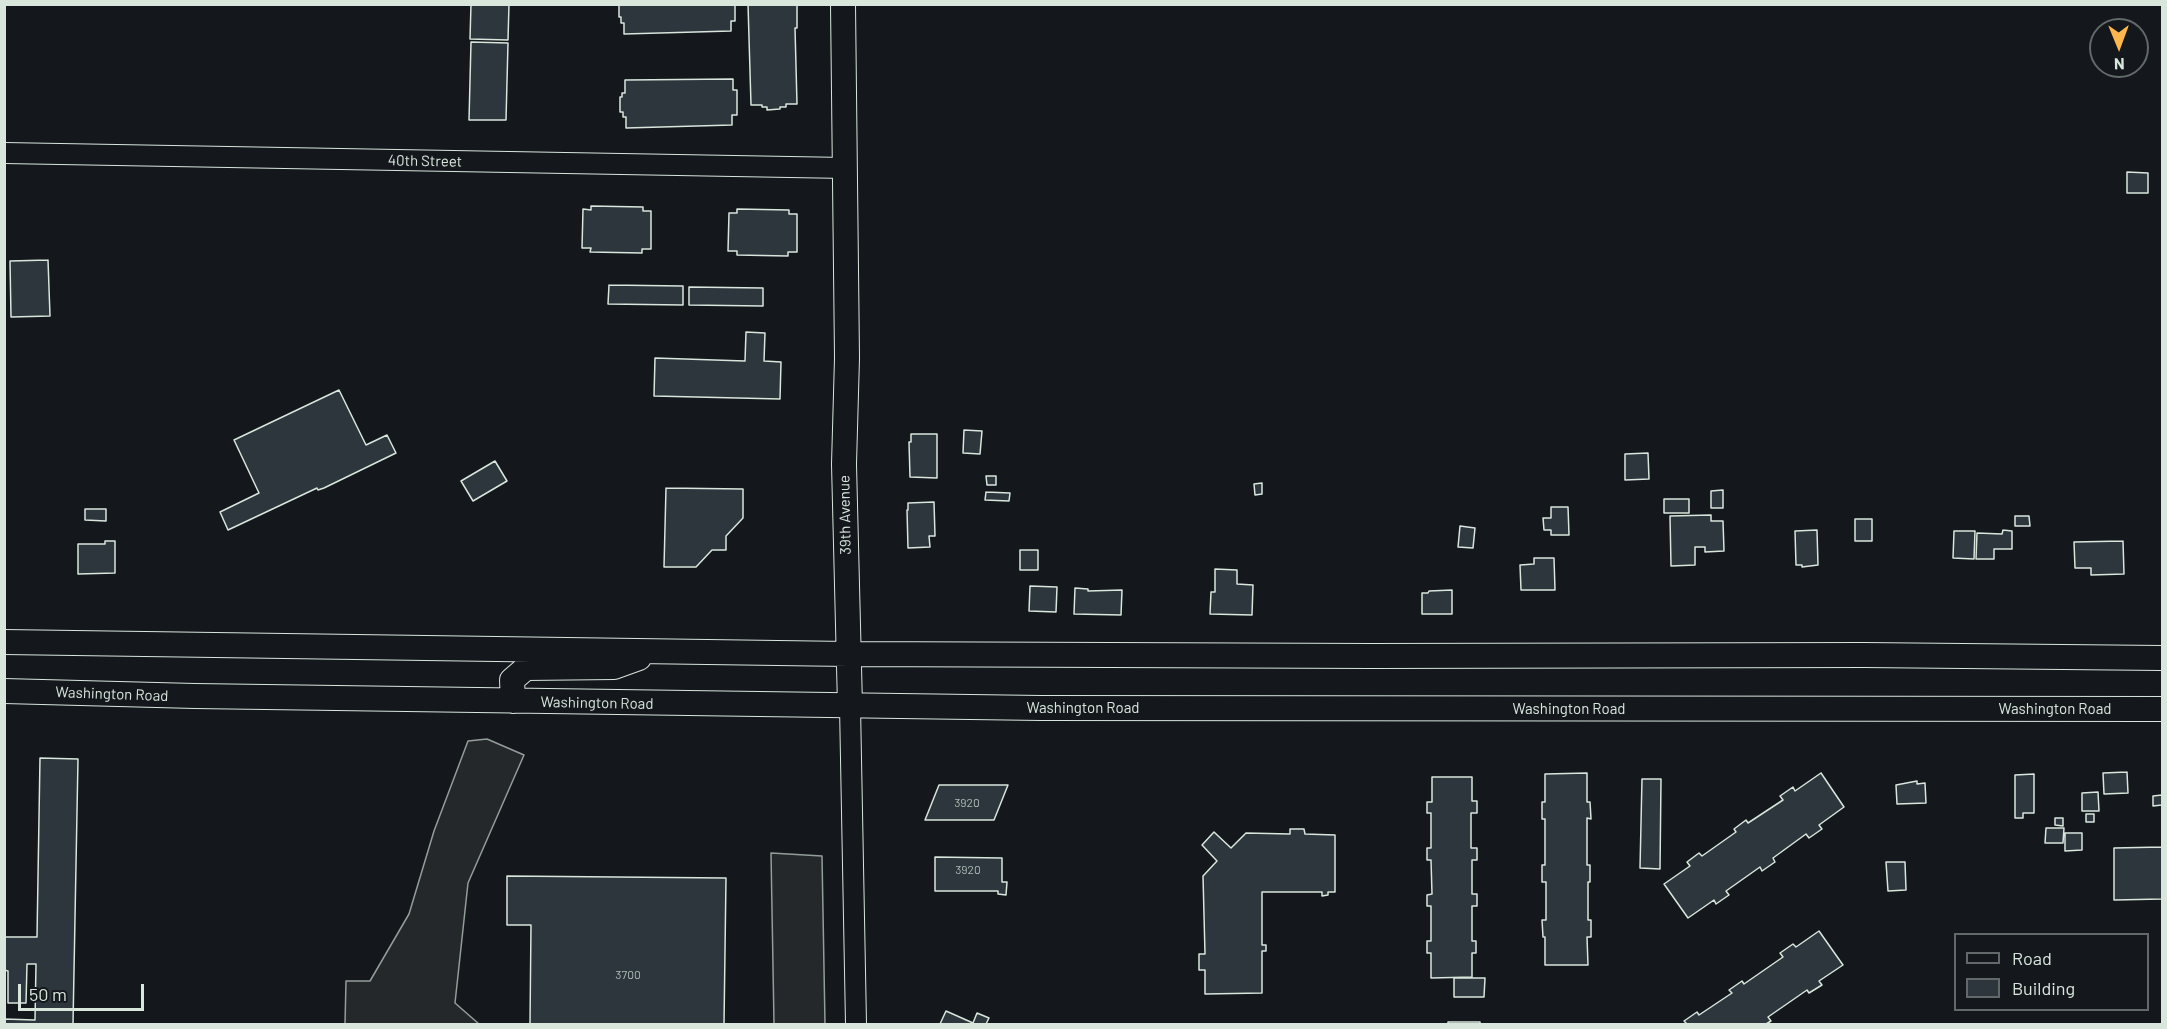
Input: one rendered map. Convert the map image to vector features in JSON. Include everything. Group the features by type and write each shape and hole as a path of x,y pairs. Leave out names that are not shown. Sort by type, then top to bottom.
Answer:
{"main road":[{"name":"39th Avenue","path":"843,4 847,358 844,464 850,706"},
{"path":"4,642 848,654 1864,655 2163,658"},
{"path":"513,701 512,680 526,668 614,668 655,651"},
{"name":"Washington Road","path":"4,691 850,706 1359,710 2163,709"}],"street":[{"name":"40th Street","path":"4,153 846,168"},
{"name":"39th Avenue","path":"850,706 856,1024"}],"shaded area":[{"path":"487,739 524,755 468,883 455,1003 479,1024 345,1024 346,981 370,981 409,914 434,831 468,741"},
{"path":"771,853 822,856 825,1024 774,1024"}],"building":[{"path":"471,4 509,4 508,40 470,39"},
{"path":"619,4 735,4 735,21 731,21 731,31 624,34 624,23 621,23 621,17 619,17"},
{"path":"748,4 797,4 797,28 795,28 797,104 786,104 786,107 780,107 780,109 767,110 767,107 762,107 762,105 751,105"},
{"path":"471,42 508,43 506,120 469,120"},
{"path":"733,79 733,90 737,90 737,115 732,115 732,125 626,128 626,117 623,117 623,112 620,112 620,97 622,93 625,93 625,80"},
{"path":"2127,172 2148,173 2148,193 2127,193"},
{"path":"591,206 643,207 643,211 651,211 651,249 642,249 642,253 590,252 591,248 582,248 583,209 591,210"},
{"path":"737,209 789,210 789,214 797,214 797,252 788,252 788,256 737,255 737,251 728,251 729,213 737,213"},
{"path":"48,260 50,316 11,317 10,261"},
{"path":"609,285 683,286 683,305 608,304"},
{"path":"689,287 763,288 763,306 689,305"},
{"path":"746,332 765,333 764,361 781,362 780,399 654,396 655,358 745,361"},
{"path":"339,390 366,445 387,435 396,453 324,488 318,490 317,488 228,530 220,512 259,493 234,440"},
{"path":"964,430 982,431 980,454 963,453"},
{"path":"911,434 937,434 937,478 910,477 909,442 911,442"},
{"path":"1648,453 1649,479 1625,480 1625,454"},
{"path":"495,461 507,481 473,501 461,481"},
{"path":"986,476 996,476 996,485 987,485"},
{"path":"1262,483 1262,494 1255,495 1254,484"},
{"path":"666,488 743,489 743,518 726,536 726,550 712,550 696,567 664,567"},
{"path":"1723,490 1723,508 1711,508 1711,491"},
{"path":"986,492 1010,493 1009,501 985,500"},
{"path":"1664,499 1689,499 1689,513 1664,513"},
{"path":"934,502 935,536 929,536 930,547 908,548 908,503"},
{"path":"1551,507 1568,507 1569,535 1551,535 1551,530 1544,530 1543,518 1551,518"},
{"path":"85,509 106,509 106,521 85,520"},
{"path":"1711,515 1711,521 1723,521 1724,551 1705,552 1705,547 1695,547 1695,565 1671,566 1670,516"},
{"path":"2015,516 2029,516 2030,526 2015,526"},
{"path":"1855,519 1872,519 1872,541 1855,541"},
{"path":"1460,526 1475,528 1473,548 1458,547"},
{"path":"1817,530 1818,565 1802,567 1802,565 1796,565 1795,531"},
{"path":"2003,530 2012,531 2012,549 1994,549 1994,559 1976,559 1977,533 2002,534"},
{"path":"1954,531 1975,531 1974,559 1953,558"},
{"path":"105,541 115,541 115,573 78,574 78,544 105,544"},
{"path":"2123,541 2124,574 2091,575 2091,568 2075,568 2074,542"},
{"path":"1020,550 1038,550 1038,570 1020,570"},
{"path":"1534,558 1554,558 1555,590 1521,590 1520,565 1534,564"},
{"path":"1215,569 1237,570 1237,584 1253,585 1252,615 1210,614 1211,592 1215,592"},
{"path":"1030,586 1057,587 1056,612 1029,611"},
{"path":"1075,588 1088,589 1088,591 1122,590 1121,615 1074,614"},
{"path":"1452,590 1452,614 1422,614 1422,593"},
{"path":"40,758 78,759 73,1024 4,1024 4,1019 35,1020 36,964 27,964 26,1003 8,1003 8,971 4,970 4,937 37,937"},
{"path":"2127,772 2128,793 2104,794 2103,773"},
{"path":"1587,773 1587,802 1590,802 1591,819 1587,818 1587,865 1590,865 1588,920 1591,920 1591,937 1587,937 1588,965 1545,965 1545,937 1543,937 1542,920 1546,920 1546,882 1542,882 1542,865 1545,865 1545,819 1542,819 1542,802 1545,802 1545,774"},
{"path":"1821,773 1844,807 1819,825 1822,829 1809,838 1806,834 1773,858 1775,862 1762,871 1760,867 1726,891 1729,895 1716,904 1714,900 1688,918 1664,884 1690,866 1687,862 1699,853 1702,856 1736,832 1734,829 1746,820 1748,823 1783,800 1780,796 1793,787 1795,791"},
{"path":"2034,774 2034,813 2023,813 2023,818 2015,818 2015,775"},
{"path":"1432,777 1472,777 1472,801 1477,801 1477,813 1471,813 1471,848 1477,848 1477,860 1472,860 1472,894 1477,894 1477,906 1472,906 1472,941 1476,941 1476,953 1472,953 1472,977 1431,978 1431,953 1427,953 1427,941 1431,941 1431,906 1427,906 1427,895 1432,894 1431,860 1427,860 1427,848 1431,848 1431,813 1427,813 1427,802 1432,802"},
{"path":"1642,779 1661,779 1660,869 1640,868"},
{"path":"1917,781 1917,784 1925,783 1926,803 1897,804 1896,785"},
{"path":"939,785 1008,785 994,820 925,820"},
{"path":"2098,792 2099,811 2082,811 2082,793"},
{"path":"2162,795 2162,805 2153,806 2153,796"},
{"path":"2086,814 2094,814 2094,822 2086,822"},
{"path":"2055,818 2063,818 2063,826 2055,825"},
{"path":"2046,828 2064,828 2063,843 2045,843"},
{"path":"1290,829 1304,829 1305,834 1335,835 1335,892 1328,892 1328,895 1322,896 1322,892 1262,892 1262,945 1266,945 1266,951 1262,951 1262,993 1205,994 1205,970 1199,970 1199,954 1205,954 1203,876 1217,861 1202,845 1214,832 1231,848 1246,833 1290,834"},
{"path":"2065,833 2082,833 2082,850 2065,851"},
{"path":"2162,847 2162,899 2114,900 2114,848"},
{"path":"935,857 1002,858 1002,882 1007,882 1006,895 998,894 998,891 935,891"},
{"path":"1886,862 1905,862 1906,890 1888,891"},
{"path":"507,876 726,878 724,1024 530,1024 531,925 507,925"},
{"path":"1819,931 1843,965 1819,981 1822,985 1809,993 1807,990 1768,1017 1771,1021 1766,1024 1687,1024 1684,1021 1697,1012 1699,1015 1732,993 1729,990 1742,981 1744,984 1783,957 1780,953 1793,944 1796,947"},
{"path":"1454,978 1485,978 1484,997 1454,997"},
{"path":"946,1011 973,1023 977,1013 989,1018 986,1024 940,1024"},
{"path":"1448,1022 1480,1022 1480,1024 1448,1024"}]}
